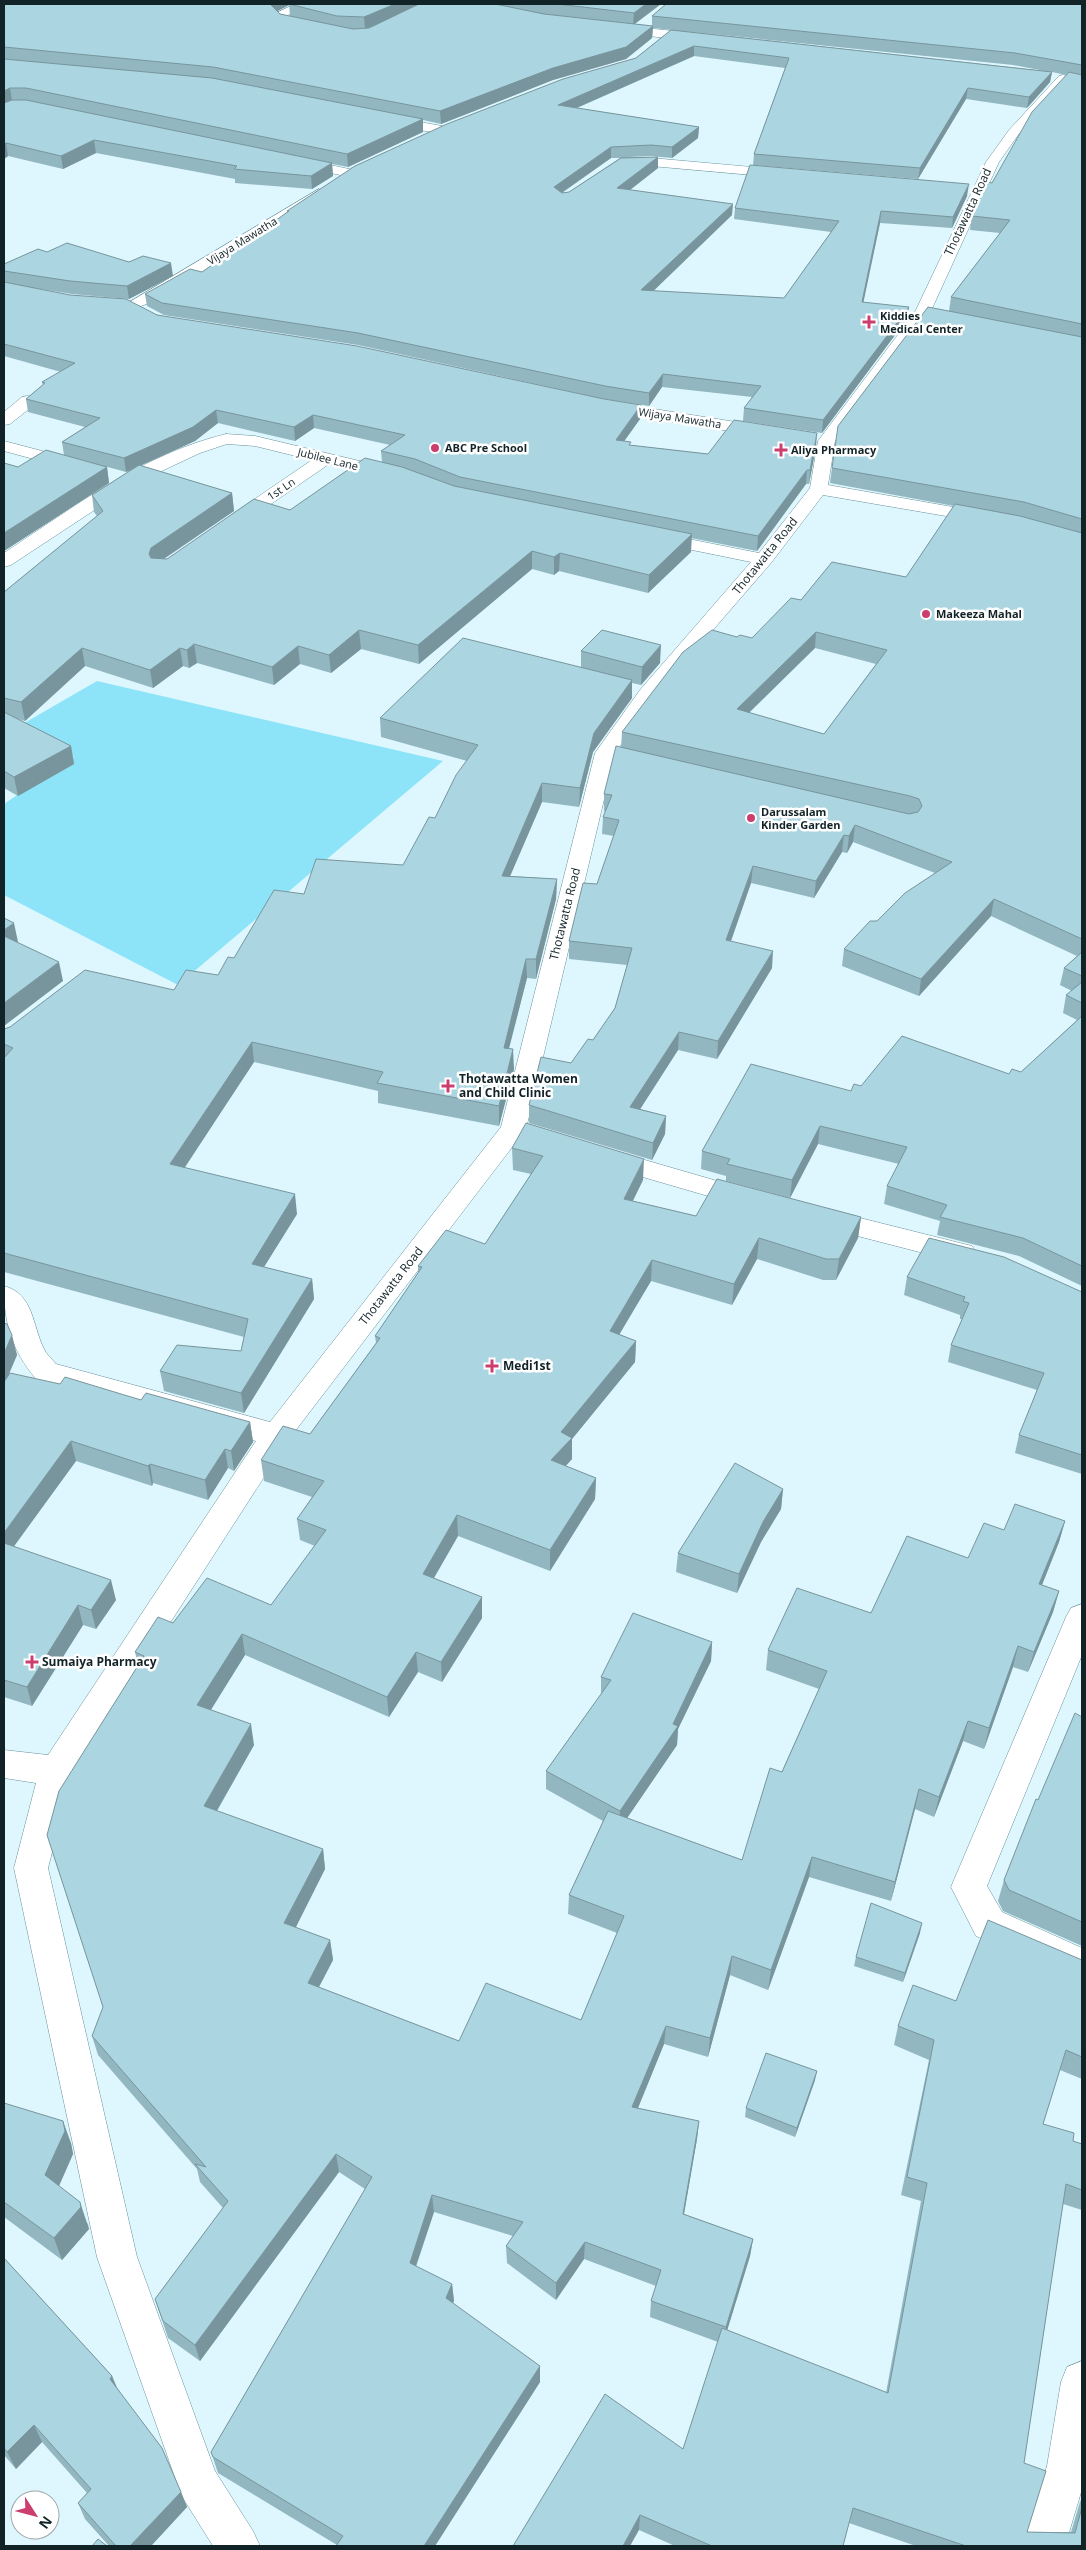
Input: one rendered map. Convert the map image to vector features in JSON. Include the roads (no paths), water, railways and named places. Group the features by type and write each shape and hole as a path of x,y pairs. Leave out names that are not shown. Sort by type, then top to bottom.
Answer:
{"street":[{"path":"305,4 278,15 285,21 319,28"},
{"path":"636,32 650,20"},
{"path":"599,27 717,39"},
{"path":"653,46 668,34"},
{"name":"Thotawatta Road","path":"238,2546 198,2483 115,2247 31,1868 56,1771 276,1435 513,1130 614,755 638,692 764,559 819,489 818,440 931,315 973,191 1003,145 1026,116 1064,79"},
{"path":"376,118 447,129 424,139"},
{"name":"Vijaya Mawatha","path":"112,305 138,310 167,288 350,173 390,155"},
{"path":"287,160 350,173"},
{"path":"609,168 617,163 650,162 800,175"},
{"path":"4,420 28,402"},
{"name":"Wijaya Mawatha","path":"586,402 779,434"},
{"name":"Jubilee Lane","path":"4,561 128,480 194,449 226,439 255,441 410,478"},
{"path":"4,446 90,470"},
{"name":"1st Ln","path":"220,532 327,458"},
{"path":"109,475 128,480"},
{"path":"819,489 1006,522"},
{"path":"638,534 764,559"},
{"path":"513,1130 540,1138"},
{"path":"587,1152 689,1183 774,1205"},
{"path":"802,1212 981,1258"},
{"path":"4,1296 16,1307 30,1354 46,1372 276,1435"},
{"path":"1082,1618 970,1887 989,1924 1082,1965"},
{"path":"4,1764 56,1771"},
{"path":"1043,2546 1075,2469 1082,2382"}],"place":[{"name":"Kiddies Medical Center","path":"869,322"},
{"name":"ABC Pre School","path":"435,448"},
{"name":"Aliya Pharmacy","path":"781,450"},
{"name":"Makeeza Mahal","path":"926,614"},
{"name":"Darussalam Kinder Garden","path":"751,818"},
{"name":"Thotawatta Women and Child Clinic","path":"448,1086"},
{"name":"Medi1st","path":"492,1366"},
{"name":"Sumaiya Pharmacy","path":"32,1662"}]}
